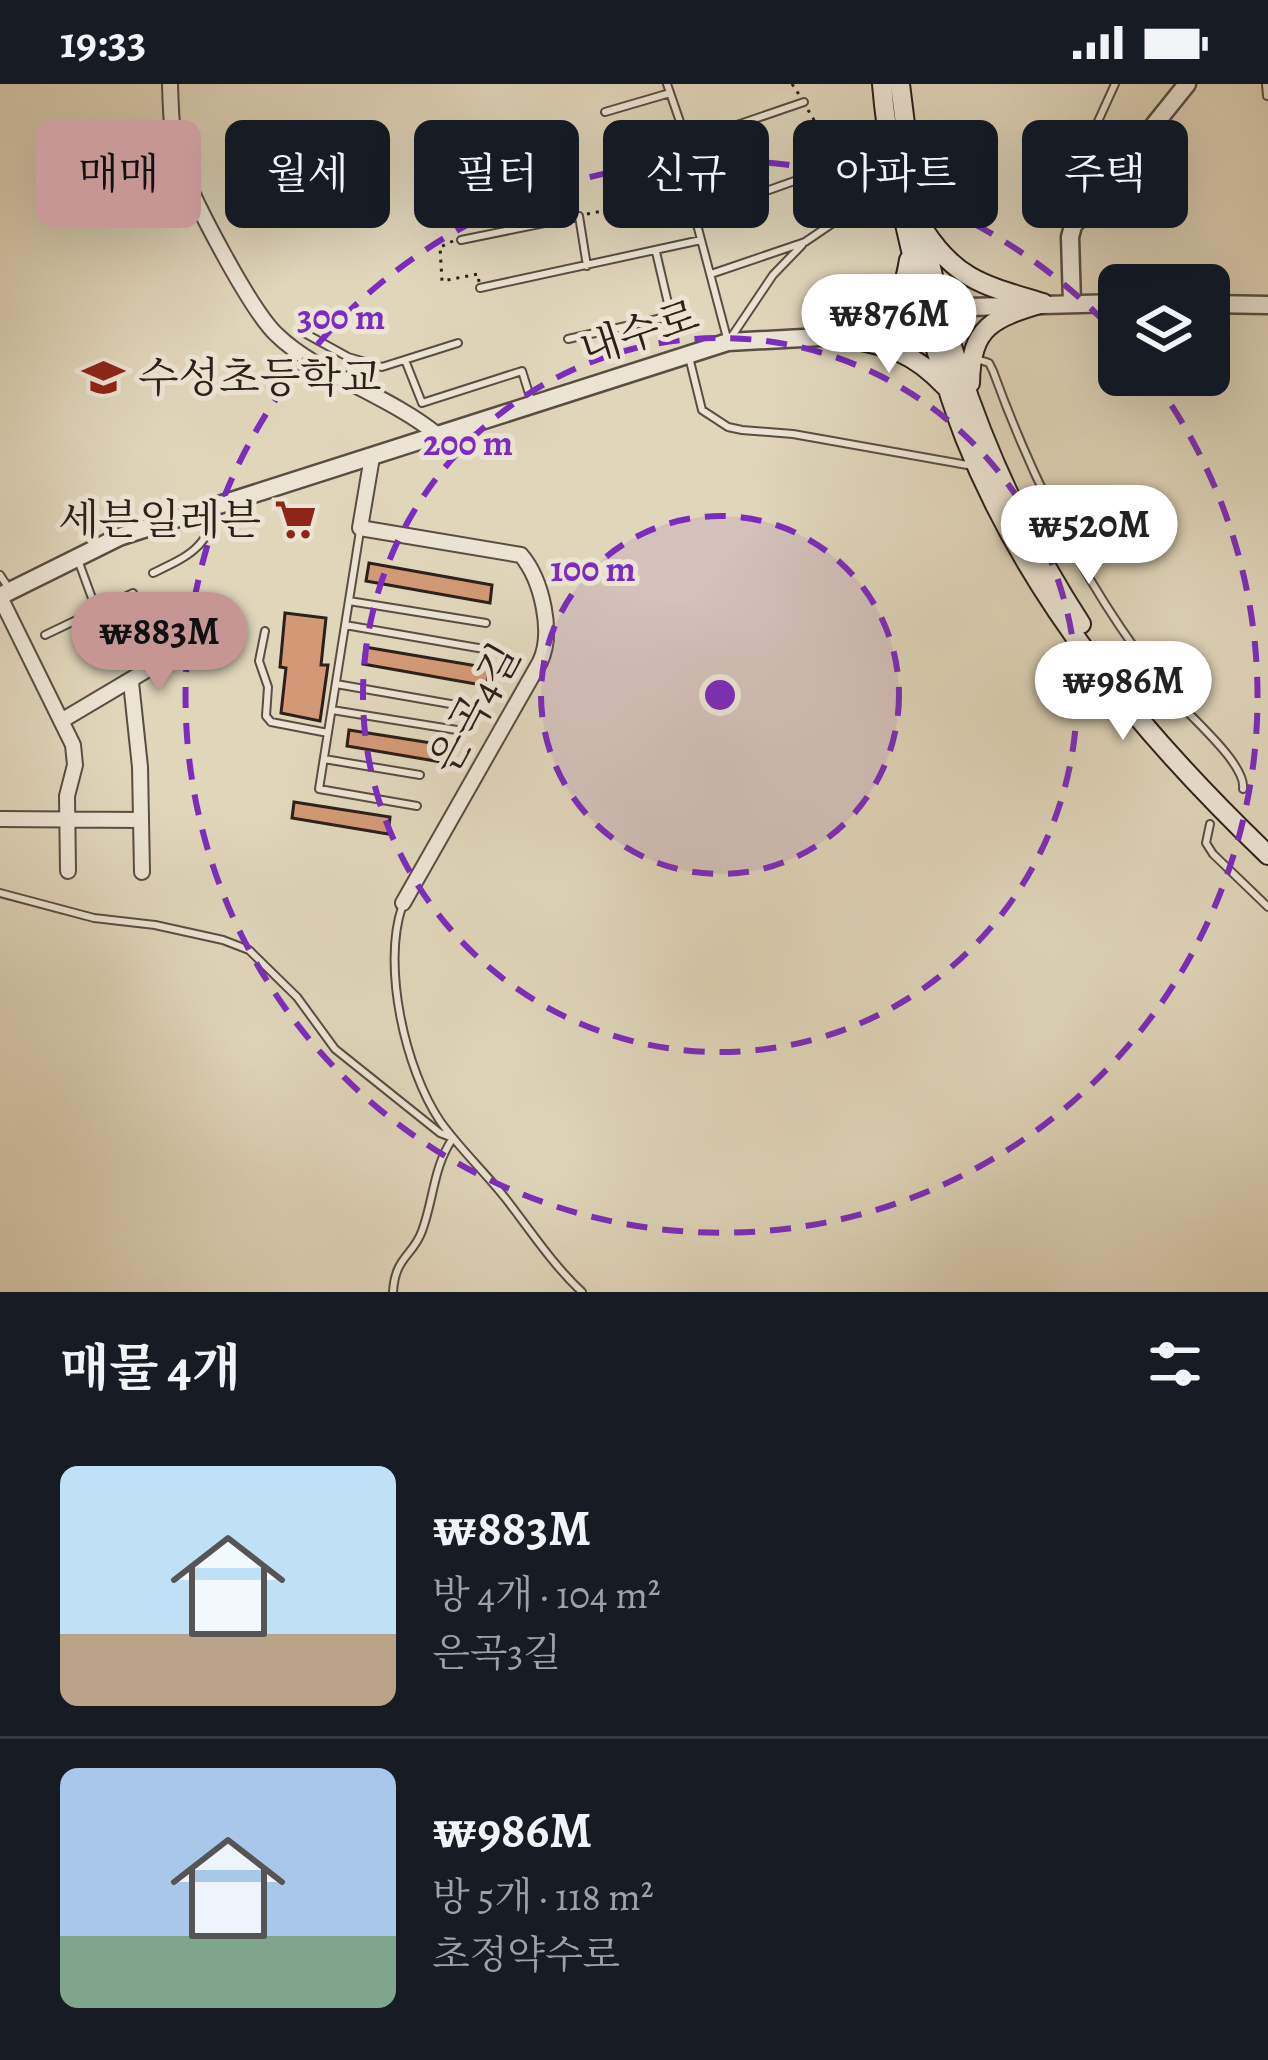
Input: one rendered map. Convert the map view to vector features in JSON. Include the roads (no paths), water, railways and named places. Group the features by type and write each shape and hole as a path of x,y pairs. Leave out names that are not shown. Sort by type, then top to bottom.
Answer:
{"main road":[{"path":"882,84 893,168 911,250 991,458 1022,523 1103,657 1172,744 1268,840"},
{"path":"900,84 905,120"},
{"path":"920,228 948,389 978,467 1037,581 1155,741 1268,855"},
{"path":"922,228 937,250 971,280 1043,303"},
{"path":"844,338 886,317 896,304 911,250"},
{"path":"969,400 970,357 988,325 1003,315 1043,303"},
{"path":"844,338 893,348 915,358 948,389"}],"street":[{"path":"170,84 172,132 181,166 267,323 290,345 435,433"},
{"path":"1158,120 1187,84"},
{"path":"1072,303 1073,228"},
{"name":"내수로","path":"2,589 118,537 728,342 788,336 844,338 899,329 969,307 1098,303"},
{"path":"1230,304 1268,305"},
{"path":"361,528 372,457"},
{"name":"은곡4길","path":"361,528 521,555 532,572 547,632 540,662 404,904"},
{"path":"2,589 76,754 66,820 68,871"},
{"path":"61,721 231,620"},
{"path":"131,682 140,767 142,872"},
{"path":"0,819 140,820"}],"lane":[{"path":"1099,120 1115,84"},
{"path":"1266,84 1267,96"},
{"path":"605,112 668,88 679,120"},
{"path":"751,120 804,102"},
{"path":"728,342 772,275 805,242 857,206 842,164 769,190"},
{"path":"461,240 579,216 587,266"},
{"path":"698,228 728,342"},
{"path":"480,288 701,240"},
{"path":"712,274 805,242"},
{"path":"568,339 671,316 656,252"},
{"path":"299,330 348,357 382,367 458,344"},
{"path":"688,353 702,410 728,427 888,448 978,467"},
{"path":"970,357 988,362 993,371 1040,489 1093,583 1169,693 1241,771 1243,789"},
{"path":"405,360 422,404 522,371 532,404"},
{"path":"153,573 196,552 212,527 214,505"},
{"path":"361,528 319,788 417,806"},
{"path":"77,556 96,610"},
{"path":"45,635 133,593"},
{"path":"349,601 487,623"},
{"path":"345,625 484,649"},
{"path":"266,632 259,662 268,687 266,716 272,722 328,733"},
{"path":"336,684 462,706"},
{"path":"332,710 457,730"},
{"path":"324,759 420,775"},
{"path":"1210,824 1206,844 1268,908"},
{"path":"0,893 94,918 223,940 249,950 297,997 335,1048 440,1133 453,1138"},
{"path":"404,904 393,950 402,1016 430,1102 453,1138 582,1292"},
{"path":"393,1292 404,1255 423,1229 436,1169 453,1138"}],"place":[{"name":"수성초등학교","path":"104,377"},
{"name":"세븐일레븐","path":"295,519"}]}
